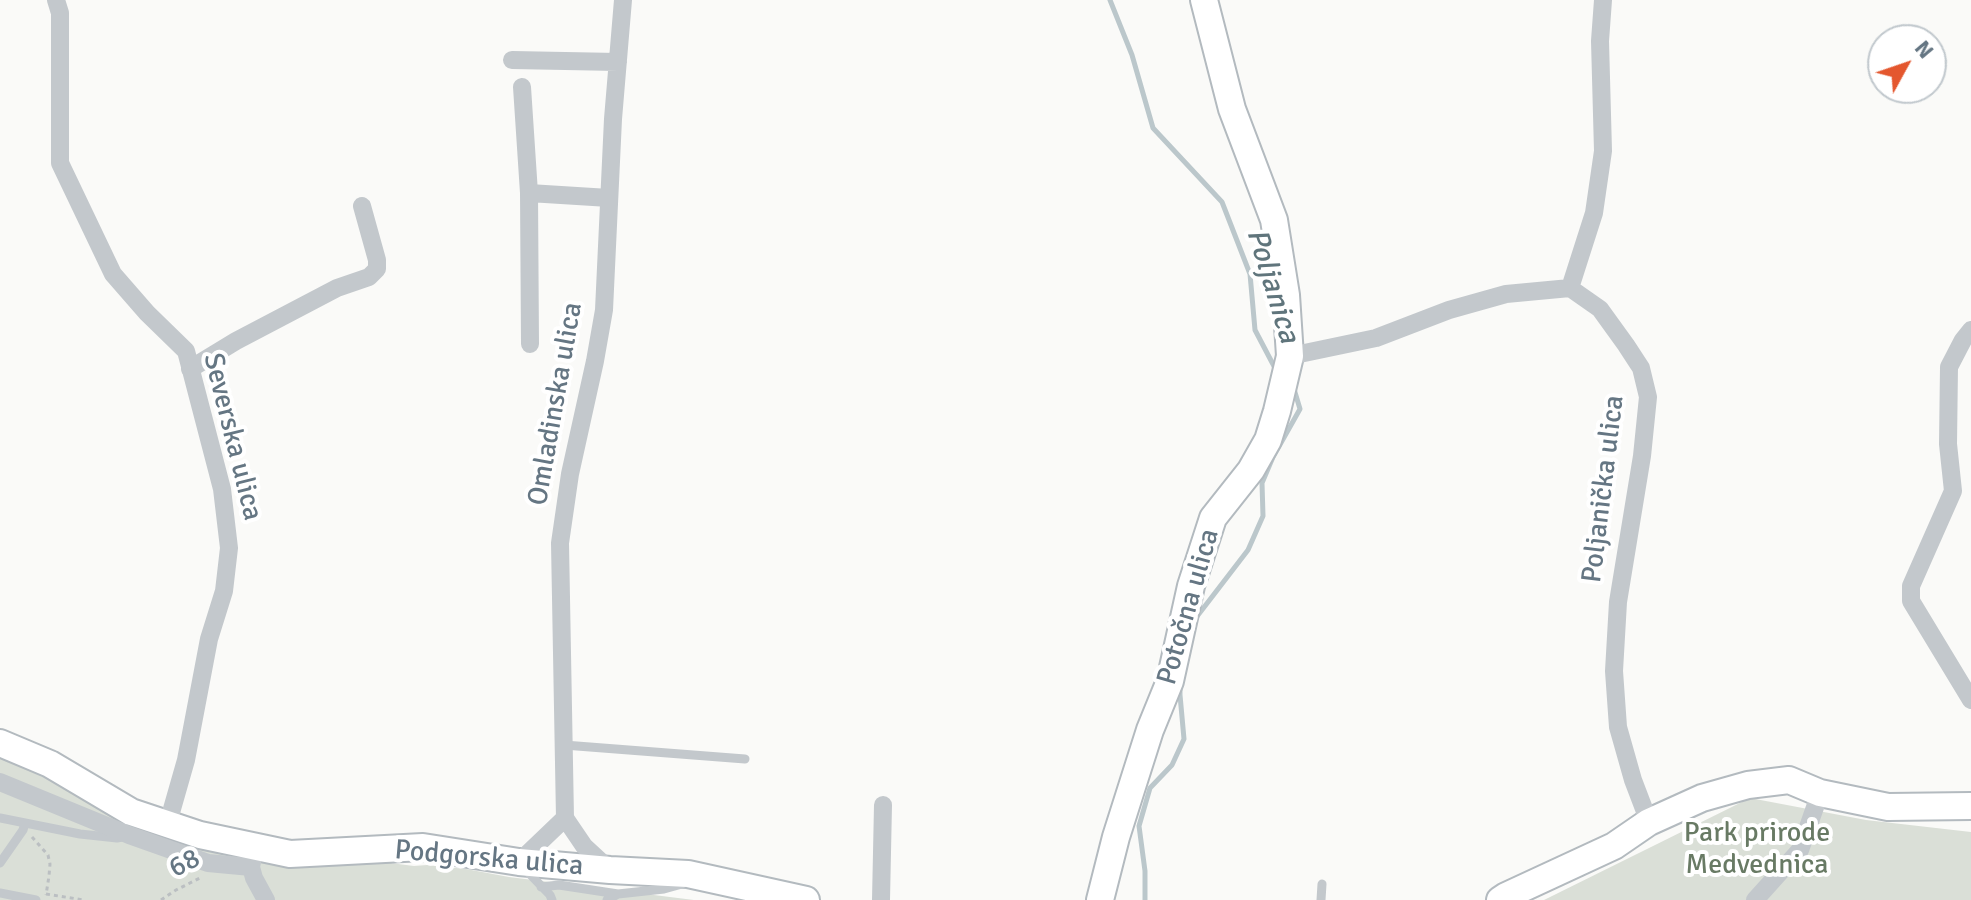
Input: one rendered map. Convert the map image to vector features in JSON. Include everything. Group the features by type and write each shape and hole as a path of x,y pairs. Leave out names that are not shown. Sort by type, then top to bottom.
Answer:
{"main road":[{"name":"Potočna ulica","path":"1100,900 1116,837 1150,730 1170,681 1191,586 1213,518 1251,470 1268,440 1286,370 1286,295 1274,220 1232,109 1204,0"},
{"name":"Podgorska ulica","path":"0,743 50,764 131,812 253,856 423,847 519,862 614,882 688,874 806,900"},
{"path":"1500,900 1614,846 1649,822 1702,798 1748,785 1789,780 1820,793 1888,807 1971,806"}],"street":[{"name":"Severska ulica","path":"56,0 60,13 60,163 113,274 186,351 222,489 229,548 224,591 209,639 186,760 168,823"},
{"name":"Omladinska ulica","path":"565,818 560,543 570,474 604,310 623,0"},
{"path":"1286,370 1449,310 1506,294 1570,288 1594,213 1603,151 1600,41 1603,0"},
{"path":"512,60 618,62"},
{"path":"522,87 529,193 530,344"},
{"path":"529,193 609,198"},
{"path":"190,369 337,288 369,277 377,269 377,260 362,206"},
{"name":"Poljanička ulica","path":"1570,288 1600,309 1626,345 1641,368 1648,397 1642,456 1618,602 1614,671 1618,727 1649,822"},
{"path":"1971,330 1949,367 1948,444 1953,491 1911,586 1911,601 1971,700"},
{"path":"0,782 129,835 208,863 227,865 253,856 254,878 266,900"},
{"path":"1755,900 1800,850 1820,793"},
{"path":"881,900 883,805"},
{"path":"519,862 565,818 614,882"}],"lane":[{"path":"564,745 745,759"},
{"path":"0,818 80,834 117,838 129,835"},
{"path":"0,863 25,823"},
{"path":"519,862 552,900"},
{"path":"541,887 614,882 607,900"},
{"path":"1321,900 1322,884"},
{"path":"0,893 36,900"}],"path":[{"path":"30,835 48,855 50,864 46,894 84,900"},
{"name":"68","path":"161,900 227,865"}],"green space":[{"path":"0,748 255,846 414,866 466,869 694,900 0,900"},
{"name":"Park prirode Medvednica","path":"1750,798 1866,820 1971,832 1971,900 1544,900"}],"waterway":[{"name":"Poljanica","path":"1110,0 1132,55 1153,128 1222,202 1250,274 1255,330 1276,370"},
{"name":"Poljanica","path":"1195,619 1248,550 1263,516 1262,483 1300,409 1294,389"},
{"name":"Poljanica","path":"1145,900 1139,826 1150,788 1172,765 1184,739 1180,687"}]}
